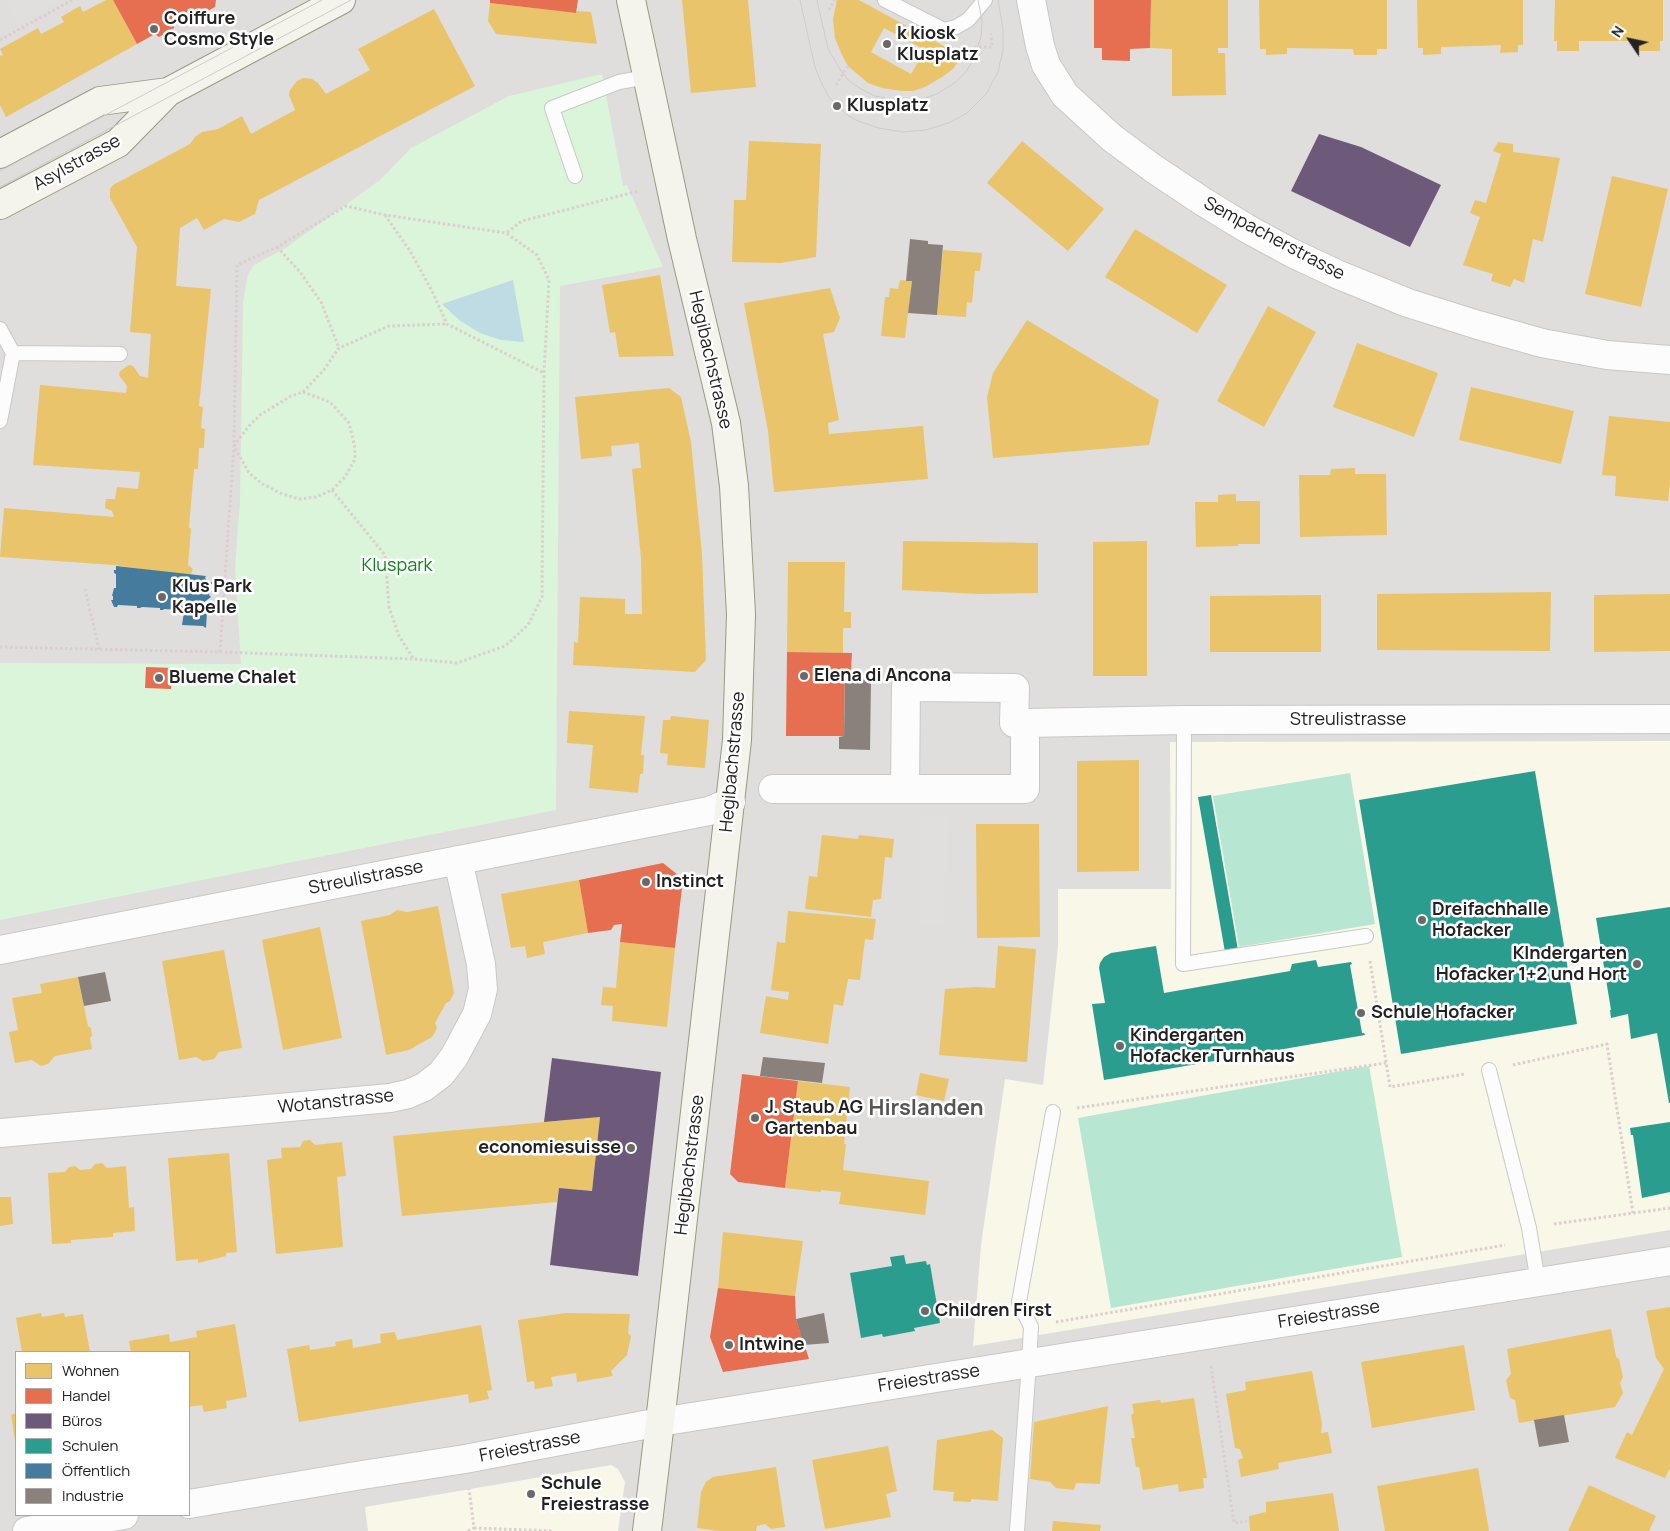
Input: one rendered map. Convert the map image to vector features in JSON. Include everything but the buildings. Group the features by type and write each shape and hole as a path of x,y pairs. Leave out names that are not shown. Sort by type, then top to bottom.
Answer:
{"street":[{"name":"Asylstrasse","path":"0,205 118,143 168,92 341,0"},
{"name":"Hegibachstrasse","path":"630,0 682,238 726,423 734,486 742,614 737,740 731,802 646,1531"},
{"name":"Sempacherstrasse","path":"1031,0 1043,58 1057,85 1080,110 1112,138 1154,169 1246,228 1292,253 1339,275 1408,303 1478,325 1542,343 1608,355 1670,360"},
{"name":"Asylstrasse","path":"0,154 100,101 168,92"},
{"path":"772,789 905,789 1025,789 1025,724 1014,723 1015,688 906,687 905,789"},
{"name":"Streulistrasse","path":"1025,724 1184,720 1670,719"},
{"name":"Streulistrasse","path":"0,950 709,811 731,802"},
{"name":"Wotanstrasse","path":"0,1133 390,1098 408,1094 424,1087 441,1074 454,1057 477,1014 483,989 481,964 458,860"},
{"name":"Freiestrasse","path":"190,1504 466,1459 660,1422 1670,1261"},
{"path":"27,1531 118,1516"}],"lane":[{"path":"885,0 944,30 956,27 968,20 985,0"},
{"path":"575,176 552,108 619,82 647,77"},
{"path":"0,329 13,353 0,421"},
{"path":"13,353 120,354"},
{"path":"1184,720 1183,964 1366,936"},
{"path":"1489,1070 1530,1234 1538,1282"},
{"path":"1017,1531 1030,1327 1019,1302 1053,1112"}],"path":[{"path":"0,40 72,0"},
{"path":"829,10 834,0"},
{"path":"836,85 848,66"},
{"path":"506,233 522,221 645,190"},
{"path":"0,647 220,652 414,659 457,663 505,646 528,625 542,597 544,373 548,280 537,255 506,233 385,215 346,206 277,246 237,265 234,446 220,652"},
{"path":"385,215 410,251 432,291 447,324"},
{"path":"277,246 300,272 321,302 339,348"},
{"path":"234,446 260,415 291,396 303,392 323,371 339,348 389,326 447,324 544,373"},
{"path":"234,446 249,473 261,484 280,493 299,499 316,497 332,490 345,477 355,458 355,448 349,423 330,402 303,392"},
{"path":"332,490 386,555 389,607 398,636 414,659"},
{"path":"85,588 99,649"},
{"path":"1366,936 1390,1087 1489,1070 1607,1044 1633,1213"},
{"path":"1053,1112 1386,1063"},
{"path":"1030,1327 1397,1265 1530,1234 1633,1213 1670,1208"},
{"path":"1211,1365 1234,1523 1247,1521"},
{"path":"469,1489 474,1528"},
{"path":"468,1531 474,1528 553,1531"}],"shaded area":[{"path":"0,0 1670,0 1670,1531 0,1531"},
{"path":"10,0 62,0 18,25 6,3"},
{"name":"Schule Hofacker","path":"1670,741 1670,1230 973,1346 981,1245 1005,1079 1043,1085 1058,947 1058,889 1171,889 1170,742"},
{"path":"919,817 947,817 944,927 919,924"},
{"path":"457,841 458,851 267,890 266,880"},
{"path":"75,917 77,927 0,942 0,931"},
{"name":"Schule Freiestrasse","path":"611,1465 618,1469 625,1482 618,1531 368,1531 365,1507"}],"green space":[{"name":"Kluspark","path":"602,74 623,186 627,185 663,267 560,286 556,810 0,920 0,663 241,664 235,566 240,502 243,303 248,274 254,265 287,247 380,180 411,148 509,96"},
{"path":"1350,773 1375,924 1239,947 1213,796"},
{"path":"1369,1066 1402,1257 1111,1308 1078,1118"}],"water":[{"path":"513,280 524,342 501,340 480,333 459,320 442,304"}],"tram line":[{"path":"0,171 322,0"},
{"path":"0,187 351,0"},
{"path":"800,0 815,67 829,97 847,115 858,121 879,128 902,132 926,130 951,122 967,113 986,94 998,72 1003,50 1003,29 998,0"},
{"path":"817,0 828,49 848,80 875,96 907,101 920,100 937,94 953,84 966,72 974,58 981,37 982,21 978,0"}],"place":[{"name":"Coiffure Cosmo Style","path":"154,29"},
{"name":"k kiosk Klusplatz","path":"887,44"},
{"name":"Klusplatz","path":"837,106"},
{"name":"Klus Park Kapelle","path":"162,597"},
{"name":"Elena di Ancona","path":"804,676"},
{"name":"Blueme Chalet","path":"159,678"},
{"name":"Instinct","path":"646,882"},
{"name":"Dreifachhalle Hofacker","path":"1422,920"},
{"name":"KIndergarten Hofacker 1+2 und Hort","path":"1637,964"},
{"name":"Schule Hofacker","path":"1361,1013"},
{"name":"Kindergarten Hofacker Turnhaus","path":"1120,1046"},
{"name":"J. Staub AG Gartenbau","path":"755,1118"},
{"name":"economiesuisse","path":"631,1148"},
{"name":"Children First","path":"925,1311"},
{"name":"Intwine","path":"729,1345"},
{"name":"Schule Freiestrasse","path":"531,1494"}],"district":[{"name":"Hirslanden","path":"926,1109"}]}
